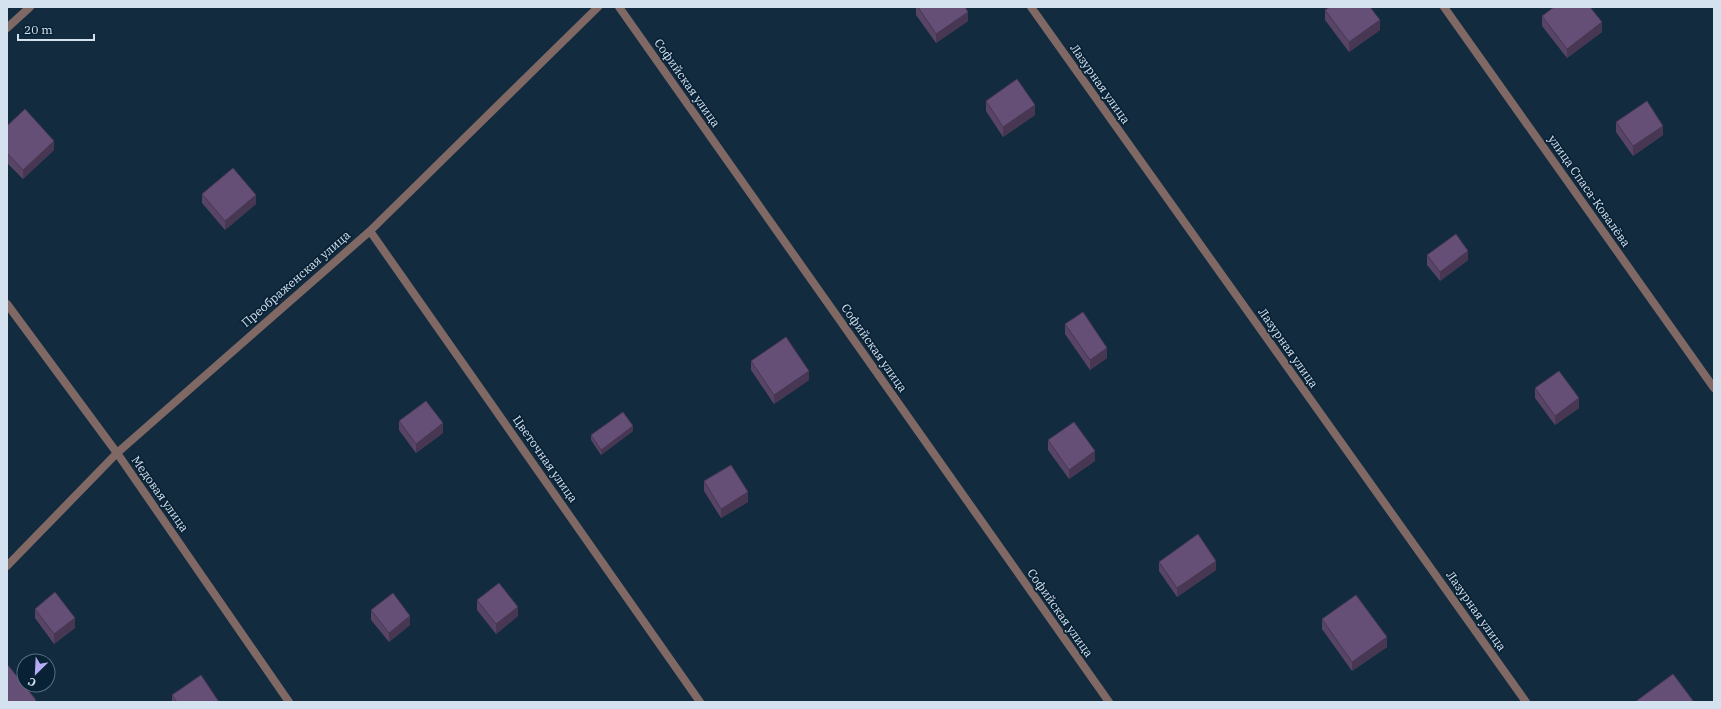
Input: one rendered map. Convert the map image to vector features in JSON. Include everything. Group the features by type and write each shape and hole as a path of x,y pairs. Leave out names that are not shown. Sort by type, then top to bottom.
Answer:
{"street":[{"path":"7,28 30,7"},
{"name":"Преображенская улица","path":"7,566 117,453 370,231 598,7"},
{"name":"Софийская улица","path":"619,7 1109,702"},
{"name":"Лазурная улица","path":"1031,7 1526,702"},
{"name":"улица Спаса-Ковалёва","path":"1444,7 1714,388"},
{"name":"Цветочная улица","path":"370,231 700,702"},
{"name":"Медовая улица","path":"7,304 117,453 290,702"}],"building":[{"path":"918,7 965,7 968,12 936,34"},
{"path":"1330,7 1370,7 1380,20 1349,42 1325,10"},
{"path":"1554,7 1590,7 1602,22 1567,49 1542,16"},
{"path":"1017,79 1035,105 1003,127 986,101"},
{"path":"1647,101 1663,126 1633,146 1616,122"},
{"path":"25,109 54,141 23,170 7,153 7,126"},
{"path":"233,168 256,195 225,221 202,194"},
{"path":"1456,234 1468,251 1440,272 1427,255"},
{"path":"1083,312 1107,348 1090,360 1065,324"},
{"path":"786,337 809,371 774,395 751,361"},
{"path":"1559,371 1579,398 1555,416 1535,388"},
{"path":"426,401 443,423 416,444 399,421"},
{"path":"623,412 633,426 601,450 591,435"},
{"path":"1074,422 1095,451 1069,470 1048,440"},
{"path":"731,465 748,492 721,509 704,481"},
{"path":"1198,534 1216,561 1177,588 1159,562"},
{"path":"499,583 518,607 496,624 477,600"},
{"path":"55,592 75,618 54,634 35,609"},
{"path":"393,593 410,616 389,633 371,610"},
{"path":"1356,595 1387,637 1352,662 1322,619"},
{"path":"7,664 16,675 16,693 30,693 36,700 34,702 7,702"},
{"path":"1673,674 1694,702 1635,702"},
{"path":"201,675 219,702 177,702 172,695"}]}
